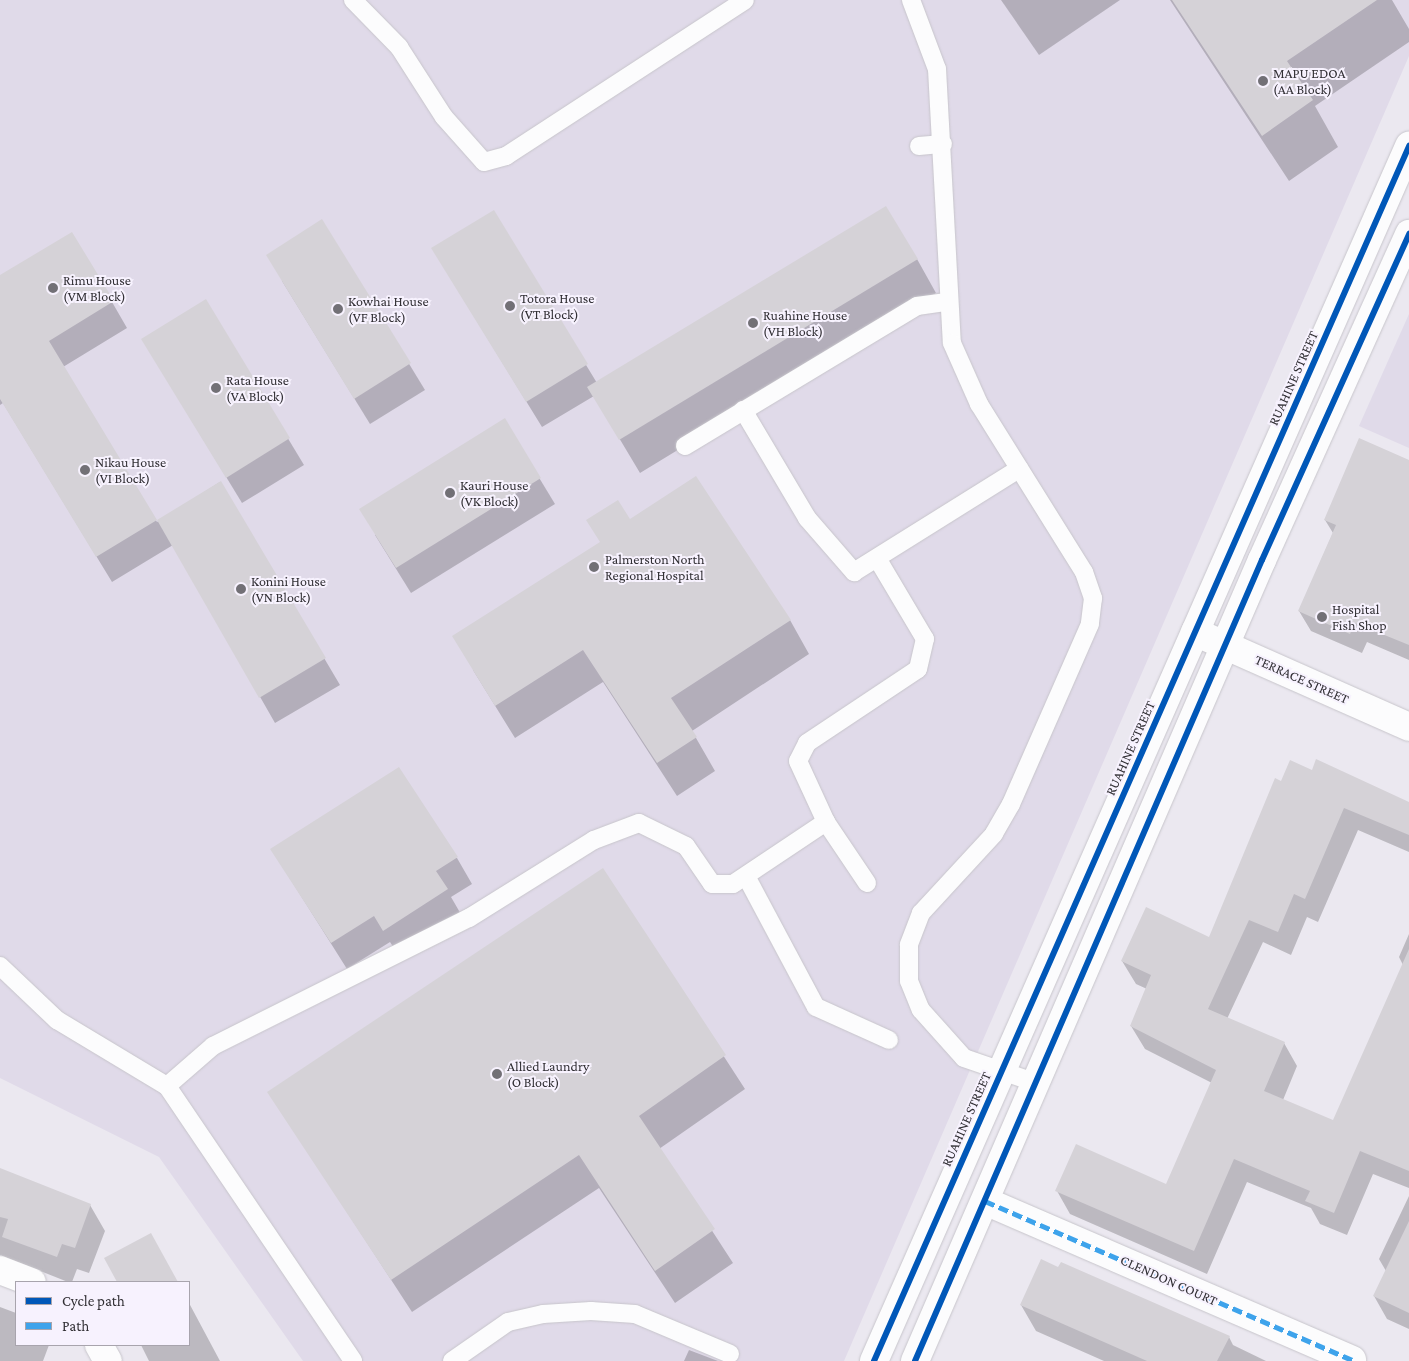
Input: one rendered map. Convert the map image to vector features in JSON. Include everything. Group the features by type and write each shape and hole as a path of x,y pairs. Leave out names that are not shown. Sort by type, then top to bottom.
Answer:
{"main road":[{"name":"RUAHINE STREET","path":"874,1361 1409,146"},
{"path":"915,1361 1226,646 1409,234"},
{"name":"TERRACE STREET","path":"1195,632 1409,727"},
{"name":"CLENDON COURT","path":"985,1201 1352,1360"},
{"path":"0,1270 29,1281"},
{"path":"100,1346 108,1361"}],"lane":[{"path":"353,0 399,47 476,157 484,162 506,156 745,0"},
{"path":"911,0 937,69 943,144 947,302 961,368 1019,469 1084,572 1093,598 1090,624 1011,804 994,834 921,913 909,945 909,981 921,1010 964,1058 1036,1083"},
{"path":"919,146 943,144"},
{"path":"685,446 916,306 947,302"},
{"path":"743,410 807,518 854,572 1019,469"},
{"path":"867,883 826,822 798,761 807,743 918,669 925,639 877,558"},
{"path":"167,1086 213,1046 469,918 594,840 640,823 686,846 712,884 733,884 747,878 826,822"},
{"path":"747,878 816,1007 889,1040"},
{"path":"0,966 57,1020 167,1086 353,1361"},
{"path":"452,1361 508,1322 543,1314 591,1311 635,1314 730,1354"}],"shaded area":[{"name":"Palmerston North Regional Hospital","path":"0,0 1409,0 1409,56 844,1361 303,1361 159,1157 0,1078"},
{"path":"1409,314 1409,448 1359,426"}],"building":[{"name":"MAPU EDOA (AA Block)","path":"1172,0 1377,0 1287,61 1313,100 1262,136"},
{"name":"Ruahine House (VH Block)","path":"886,206 918,259 619,440 587,387"},
{"name":"Totora House (VT Block)","path":"494,210 588,364 526,402 431,248"},
{"name":"Kowhai House (VF Block)","path":"322,219 411,363 354,399 266,255"},
{"path":"72,232 114,301 49,341 157,520 96,557 0,399 0,275"},
{"name":"Rata House (VA Block)","path":"206,299 290,438 226,478 141,339"},
{"name":"Kauri House (VK Block)","path":"505,418 541,478 396,568 359,509"},
{"path":"1359,438 1409,460 1409,645 1355,623 1350,634 1298,611 1336,525 1324,520"},
{"path":"696,476 791,620 671,698 697,737 657,763 583,650 495,706 452,636 600,542 586,520 618,500 630,519"},
{"name":"Konini House (VN Block)","path":"221,481 326,658 259,698 157,520"},
{"path":"1316,759 1409,802 1409,835 1344,808 1305,899 1294,894 1278,932 1249,920 1208,1009 1285,1042 1264,1091 1333,1120 1409,949 1409,1171 1360,1151 1334,1213 1305,1201 1310,1191 1234,1159 1194,1251 1055,1191 1076,1144 1166,1184 1216,1070 1130,1026 1151,975 1121,961 1146,907 1209,937 1275,778 1281,781 1290,760 1312,770"},
{"path":"399,767 458,857 436,871 448,889 383,931 374,916 331,943 270,849"},
{"name":"Allied Laundry (O Block)","path":"603,868 726,1055 639,1116 715,1229 655,1271 579,1155 391,1280 267,1092"},
{"path":"0,1168 91,1204 75,1248 62,1244 57,1257 2,1237 8,1219 0,1217"},
{"path":"1409,1221 1409,1313 1373,1296"},
{"path":"151,1233 177,1281 116,1281 104,1258"},
{"path":"1041,1259 1058,1267 1061,1262 1230,1336 1217,1361 1147,1361 1020,1305"}],"marked path":[{"path":"985,1201 1352,1360"}],"cycle path":[{"path":"874,1361 1409,146"},
{"path":"915,1361 1262,560 1409,234"}],"place":[{"name":"MAPU EDOA (AA Block)","path":"1263,81"},
{"name":"Rimu House (VM Block)","path":"53,288"},
{"name":"Totora House (VT Block)","path":"510,306"},
{"name":"Kowhai House (VF Block)","path":"338,309"},
{"name":"Ruahine House (VH Block)","path":"753,323"},
{"name":"Rata House (VA Block)","path":"216,388"},
{"name":"Nikau House (VI Block)","path":"85,470"},
{"name":"Kauri House (VK Block)","path":"450,493"},
{"name":"Palmerston North Regional Hospital","path":"594,567"},
{"name":"Konini House (VN Block)","path":"241,589"},
{"name":"Hospital Fish Shop","path":"1322,617"},
{"name":"Allied Laundry (O Block)","path":"497,1074"}]}
